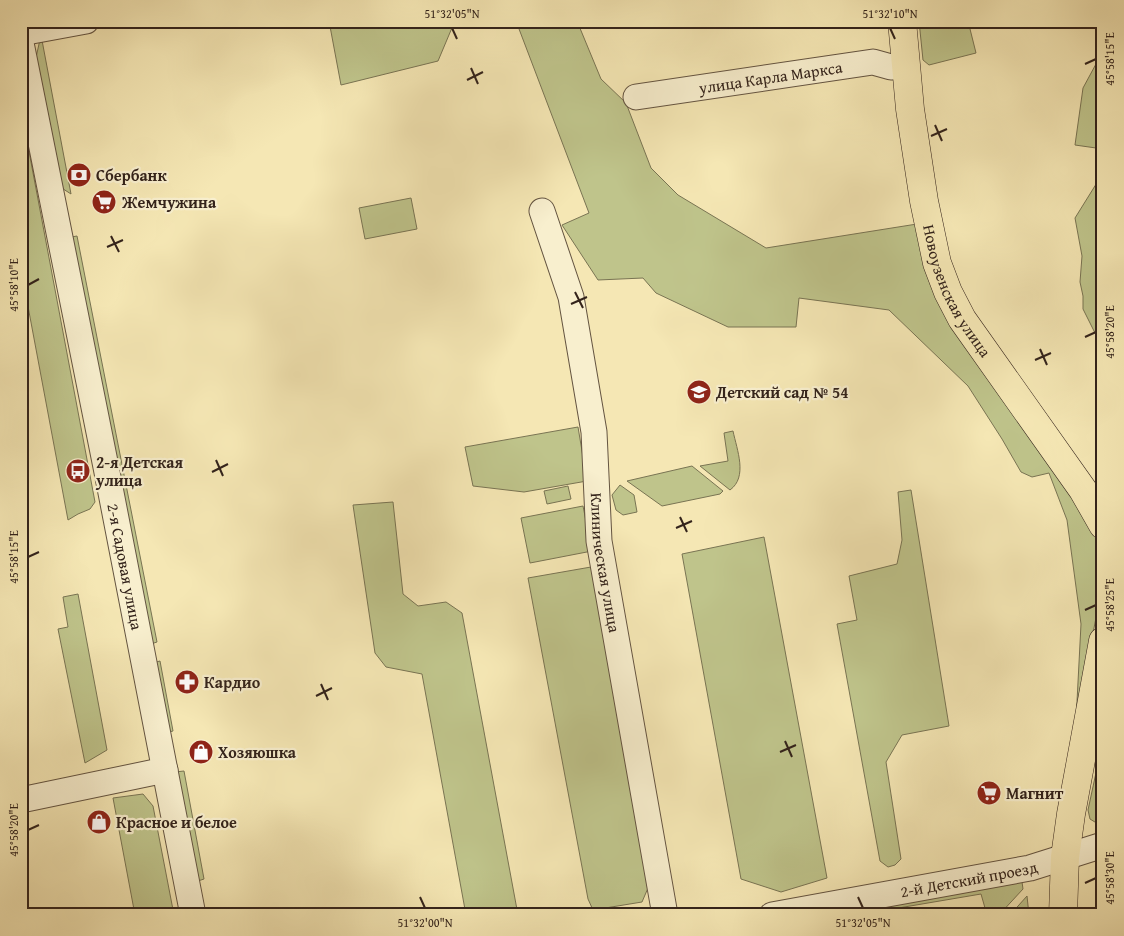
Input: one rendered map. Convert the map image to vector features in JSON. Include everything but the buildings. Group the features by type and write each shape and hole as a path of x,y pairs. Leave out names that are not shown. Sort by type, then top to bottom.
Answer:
{"main road":[{"name":"Новоузенская улица","path":"902,21 910,109 924,201 937,263 948,292 962,319 1083,490 1103,525"},
{"path":"1063,915 1065,857 1070,814 1103,641"}],"street":[{"path":"21,33 86,21"},
{"name":"2-я Садовая улица","path":"21,43 192,915"},
{"name":"улица Карла Маркса","path":"636,98 873,62 891,67 906,66"},
{"name":"Клиническая улица","path":"542,211 571,297 594,432 599,541 665,915"},
{"path":"21,800 165,770"},
{"name":"2-й Детский проезд","path":"772,915 1030,868 1103,845"}],"green space":[{"path":"329,21 457,21 454,23 438,61 341,85"},
{"path":"516,21 577,21 601,79 626,103 651,168 678,195 766,248 917,224 1096,536 1103,565 1100,597 1076,721 1081,624 1067,520 1049,473 1032,477 1021,472 968,386 889,310 799,298 796,327 728,327 656,293 643,278 598,280 562,225 589,213"},
{"path":"919,21 968,21 976,53 929,65 923,60"},
{"path":"41,35 71,194 57,185 35,62"},
{"path":"1103,51 1103,149 1075,145 1083,88"},
{"path":"21,109 95,502 90,509 68,520 21,269"},
{"path":"1103,173 1103,349 1083,309 1080,282 1082,256 1075,218"},
{"path":"411,198 417,229 365,239 359,208"},
{"path":"77,236 157,642 145,646 66,238"},
{"path":"578,427 587,481 524,492 473,486 465,447"},
{"path":"733,431 739,455 740,471 739,478 730,490 700,466 728,461 724,433"},
{"path":"692,466 723,491 720,494 662,506 627,481"},
{"path":"620,485 634,495 637,512 623,515 616,510 612,495"},
{"path":"568,486 571,499 547,504 544,491"},
{"path":"911,490 949,726 902,735 886,762 901,859 895,865 888,867 880,861 837,624 857,620 849,576 897,564 902,540 898,492"},
{"path":"393,502 403,594 418,606 446,602 462,613 518,915 466,915 422,674 386,667 375,653 353,505"},
{"path":"583,506 592,551 530,563 521,518"},
{"path":"764,537 827,878 781,892 741,879 682,554"},
{"path":"591,567 651,881 642,902 593,910 588,899 528,578"},
{"path":"78,594 107,750 85,763 58,629 68,627 63,597"},
{"path":"160,661 173,731 162,734 149,664"},
{"path":"1103,740 1103,779 1096,789 1096,797 1103,803 1103,827 1090,819 1088,810"},
{"path":"184,771 204,879 195,882 175,772"},
{"path":"143,794 153,806 174,915 135,915 113,798"},
{"path":"1021,875 1023,889 999,915 987,915 981,894 863,914 862,905"},
{"path":"1027,896 1029,915 1010,915"}],"place":[{"name":"Сбербанк","path":"79,175"},
{"name":"Жемчужина","path":"104,202"},
{"name":"Детский сад № 54","path":"699,392"},
{"name":"2-я Детская улица","path":"78,471"},
{"name":"Кардио","path":"187,682"},
{"name":"Хозяюшка","path":"201,752"},
{"name":"Магнит","path":"989,793"},
{"name":"Красное и белое","path":"99,822"}]}
